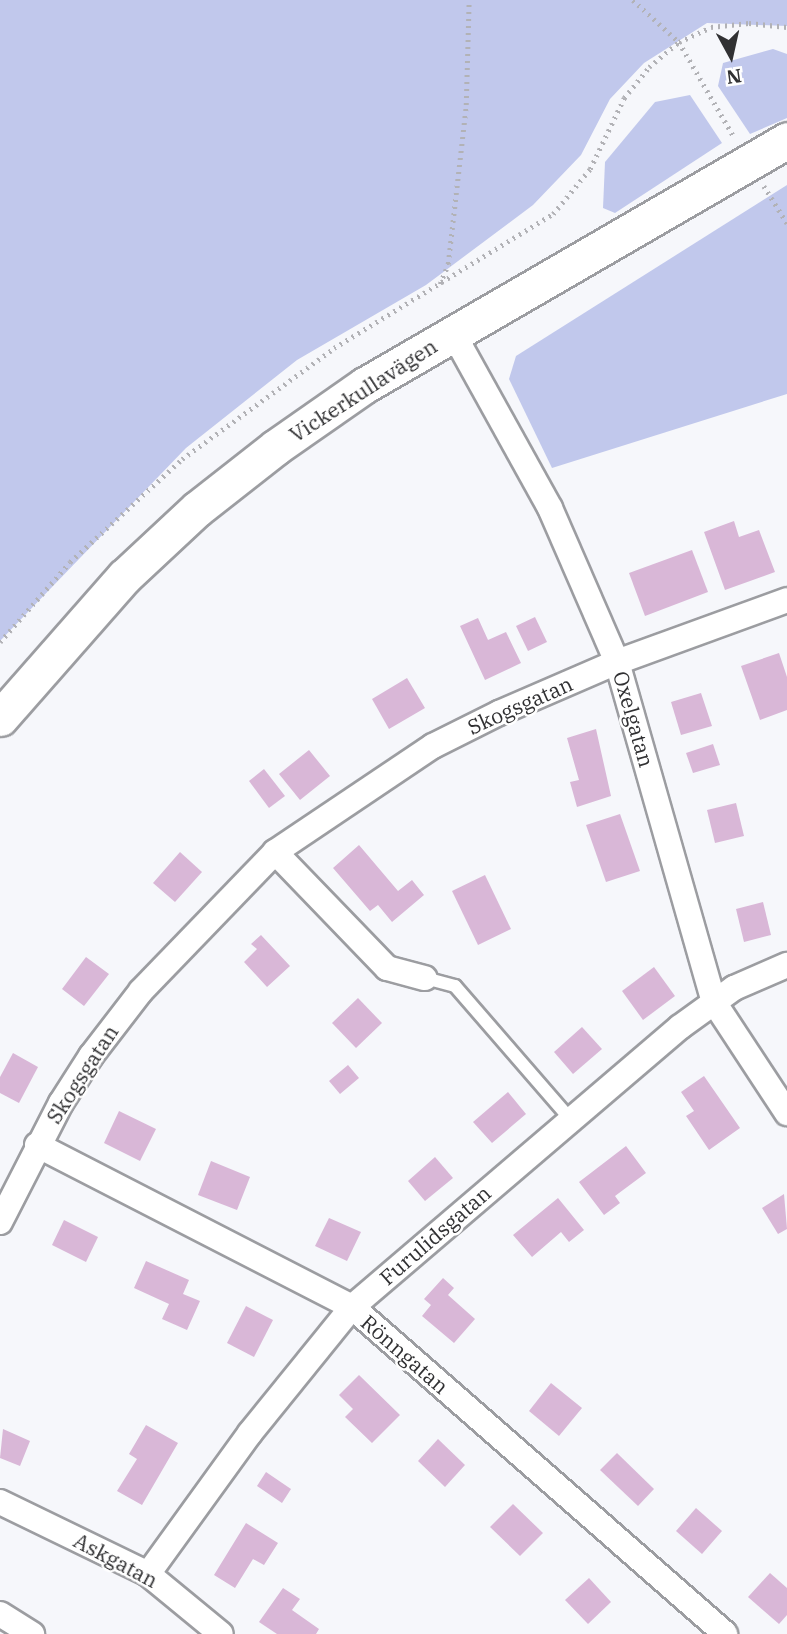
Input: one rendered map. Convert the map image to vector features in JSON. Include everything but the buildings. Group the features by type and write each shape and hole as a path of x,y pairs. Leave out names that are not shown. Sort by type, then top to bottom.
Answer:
{"main road":[{"name":"Vickerkullavägen","path":"0,718 124,577 197,509 365,385 787,140"}],"street":[{"name":"Oxelgatan","path":"453,333 550,508 617,662 714,1002 787,1113"},
{"name":"Skogsgatan","path":"0,1222 37,1145 91,1056 141,991 275,852 433,746 617,662 787,600"},
{"path":"275,852 387,968 425,978"},
{"name":"Furulidsgatan","path":"148,1574 250,1433 352,1307 714,1002 787,965"},
{"name":"Rönngatan","path":"37,1145 352,1307 725,1634"},
{"name":"Askgatan","path":"0,1502 148,1574 220,1634"},
{"path":"0,1614 32,1634"}],"lane":[{"path":"425,978 455,986 571,1120"}],"path":[{"path":"440,285 448,264 466,105 468,0"},
{"path":"633,0 679,42 738,143"},
{"path":"0,642 70,562 182,459 283,382 553,214 590,169 624,98 649,67 679,42 720,25 787,27"},
{"path":"760,180 787,223"}],"shaded area":[{"path":"0,0 787,0 787,26 707,23 644,63 610,99 581,155 533,205 426,285 297,360 186,448 0,641"},
{"path":"773,49 787,54 787,118 750,134 718,86 723,63"},
{"path":"690,95 722,143 615,213 603,208 605,162 655,102"},
{"path":"787,185 787,394 552,468 509,379 516,356"}]}
